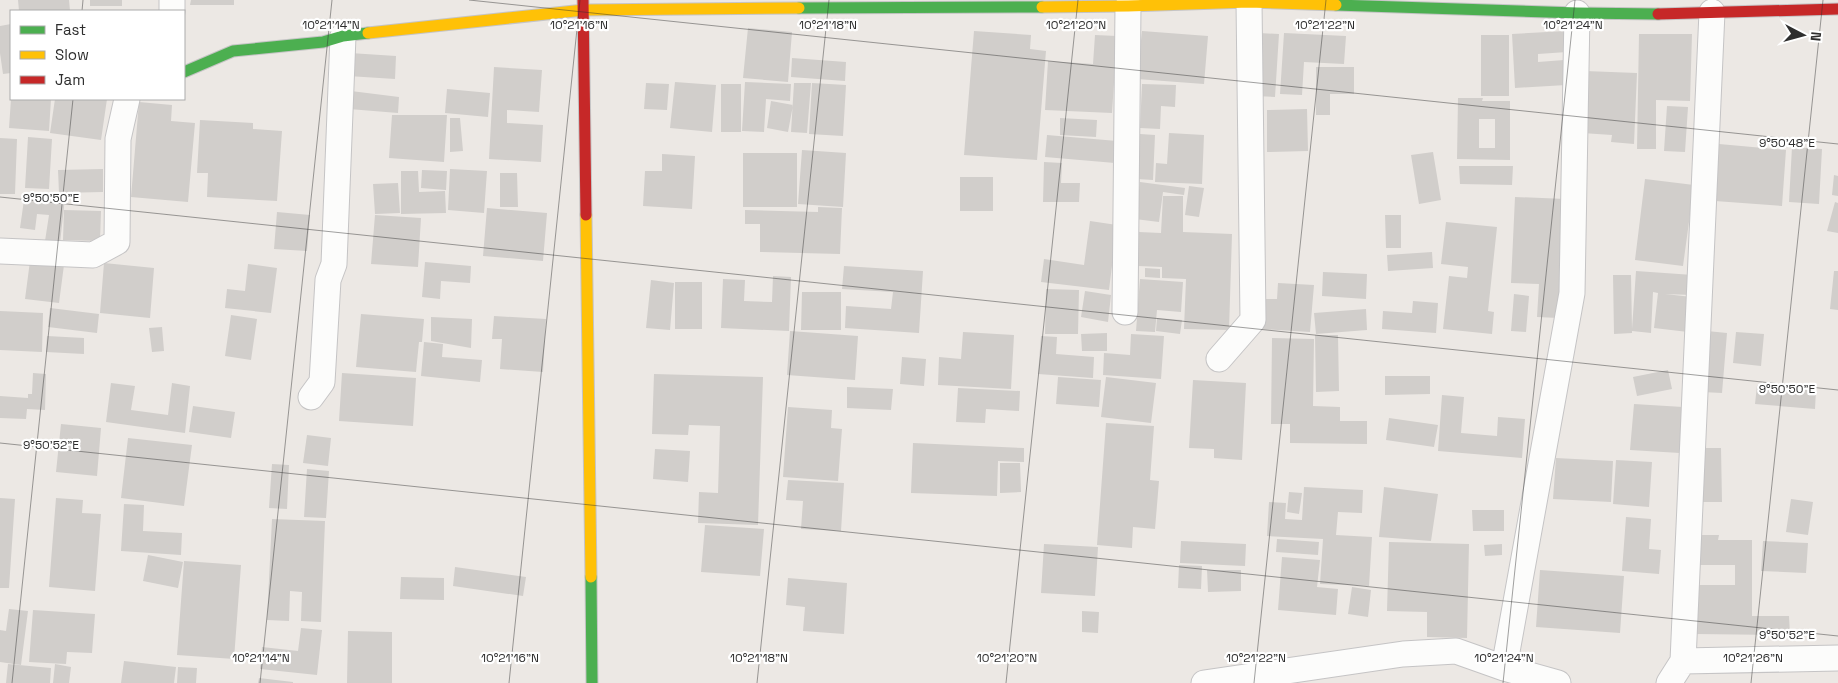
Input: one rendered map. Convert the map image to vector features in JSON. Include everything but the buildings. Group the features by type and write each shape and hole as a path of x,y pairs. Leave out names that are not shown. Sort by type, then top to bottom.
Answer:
{"street":[{"path":"1219,359 1253,320 1250,1"},
{"path":"185,72 233,51 323,42 343,36 584,5 1128,6 1250,1 1577,13 1669,7 1712,12 1838,9"},
{"path":"584,5 592,683"},
{"path":"1126,312 1128,6"},
{"path":"1669,683 1683,662 1712,12"},
{"path":"1504,668 1572,293 1577,13"},
{"path":"311,397 322,382 328,280 334,264 343,36"},
{"path":"0,251 93,255 117,242 118,139 127,100"},
{"path":"1204,683 1350,673 1403,654 1456,651 1504,668 1558,683"},
{"path":"1683,662 1838,658"}],"traffic: fast":[{"path":"1336,5 1658,14"},
{"path":"799,8 1042,7"},
{"path":"185,72 233,51 323,42 343,36 368,33"},
{"path":"591,577 592,683"}],"traffic: slow":[{"path":"1042,7 1249,2 1336,5"},
{"path":"368,33 584,10 799,8"},
{"path":"586,215 591,577"}],"traffic: jam":[{"path":"583,0 586,215"},
{"path":"1658,14 1838,9"}]}
